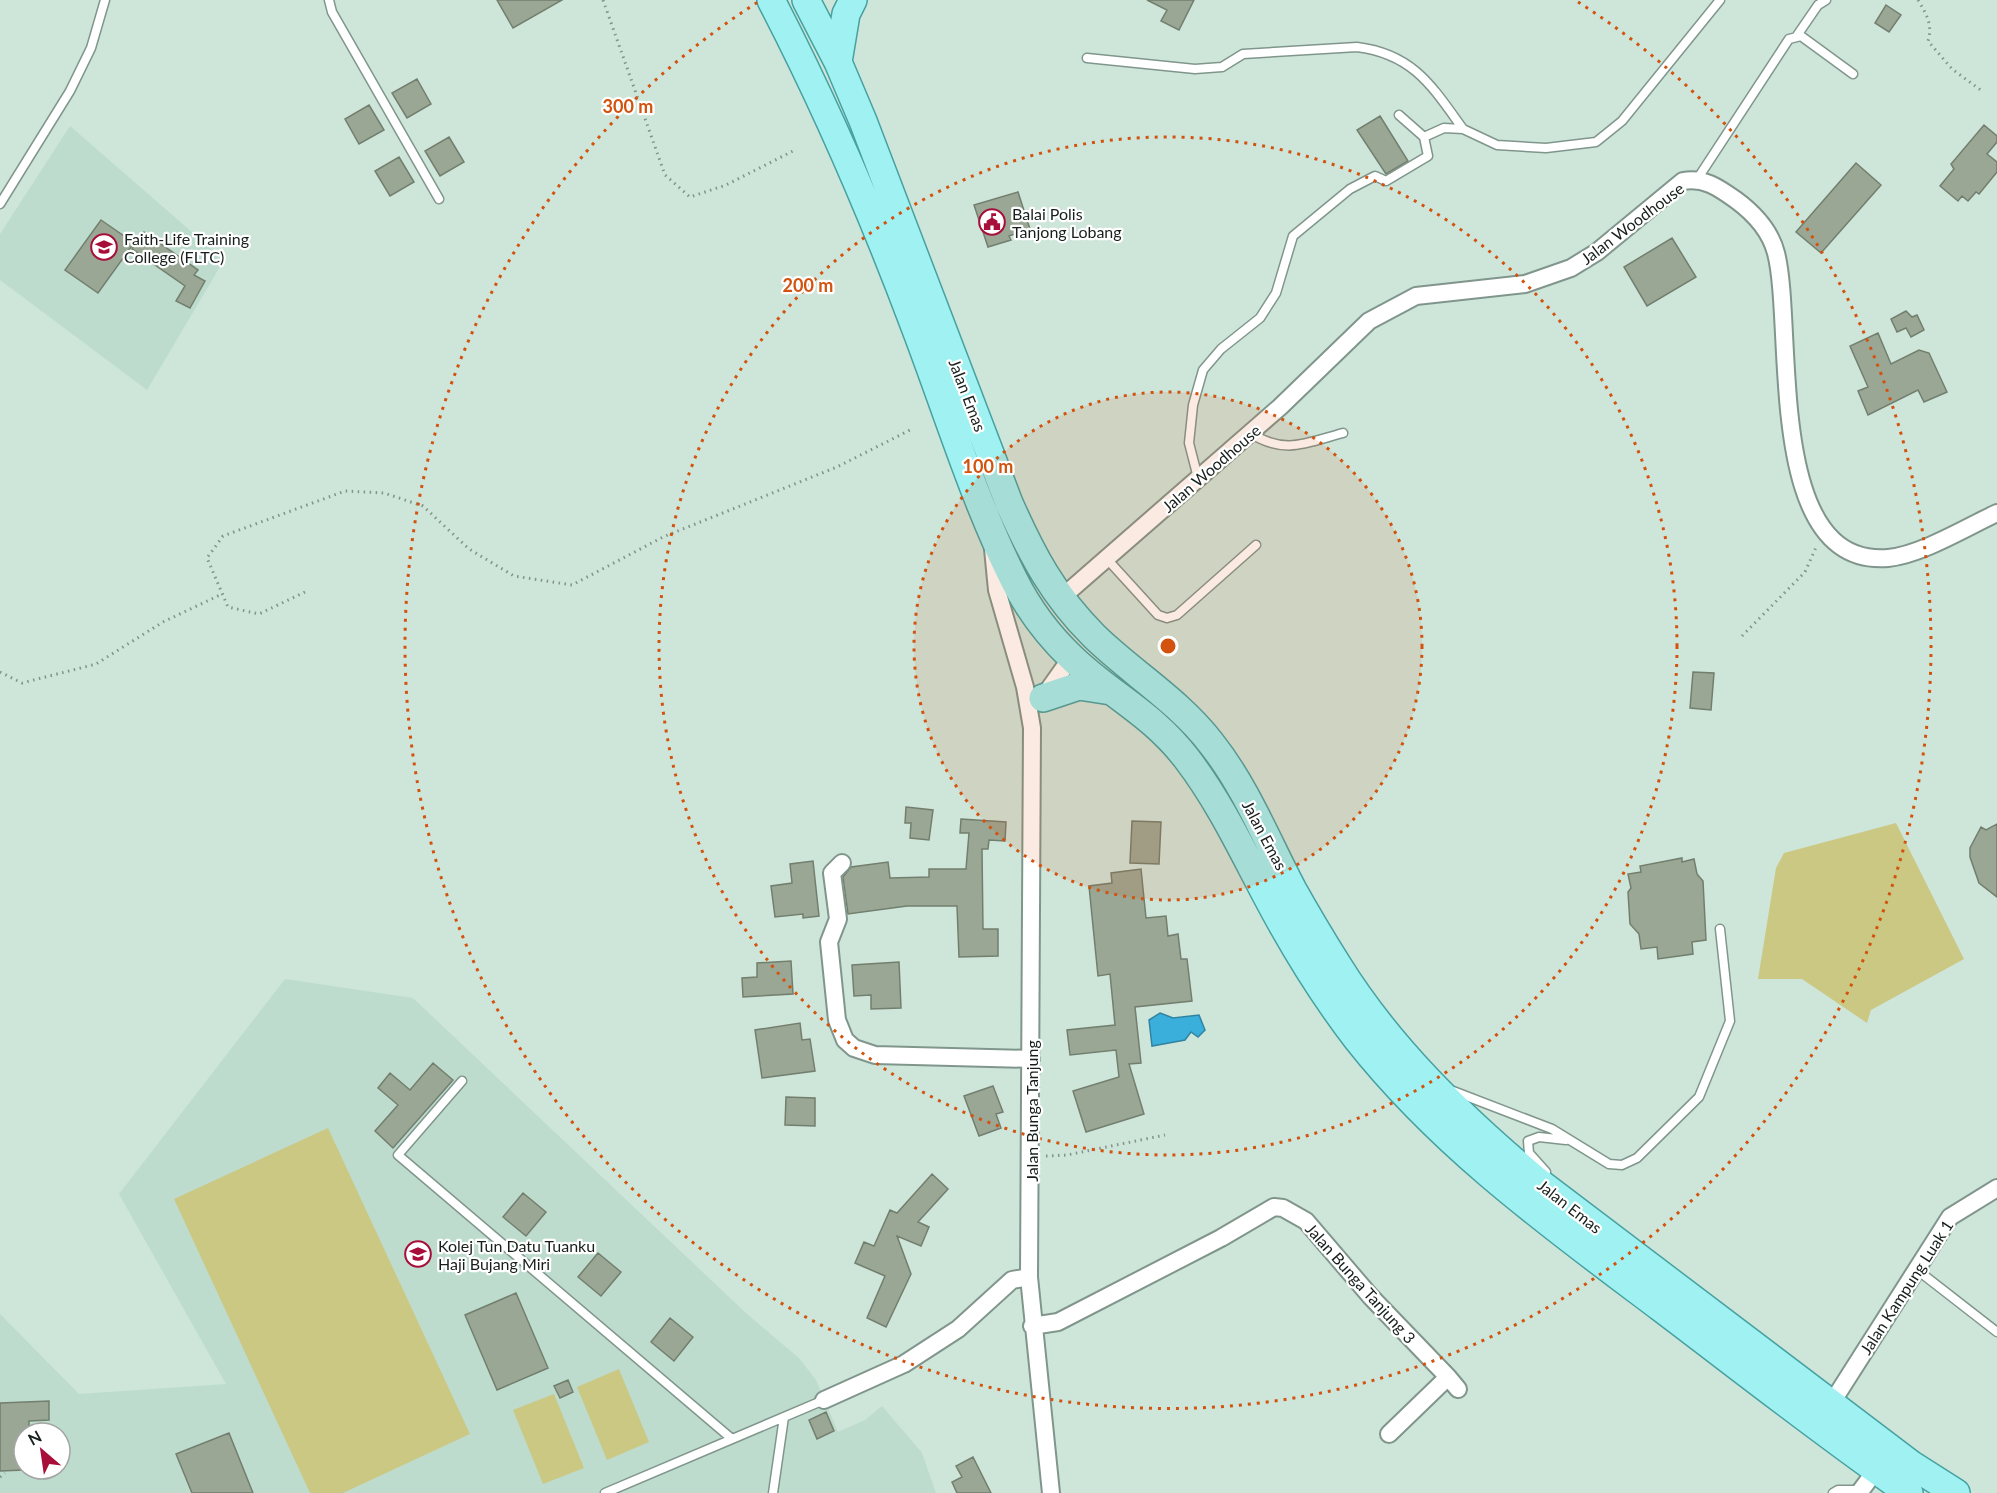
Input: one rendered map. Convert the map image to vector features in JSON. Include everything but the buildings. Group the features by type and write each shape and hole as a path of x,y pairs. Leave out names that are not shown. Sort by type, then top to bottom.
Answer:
{"main road":[{"name":"Jalan Emas","path":"771,0 822,98 887,253 991,528 1015,583 1042,626 1071,658 1158,725 1201,777 1218,804 1283,926 1327,996 1357,1038 1408,1100 1466,1156 1866,1485 1909,1493"},
{"name":"Jalan Emas","path":"806,0 838,62 1009,503 1032,556 1060,599 1095,637 1167,698 1211,742 1250,805 1294,890 1338,966 1394,1041 1478,1131 1653,1270 1912,1465 1956,1493"},
{"path":"838,62 846,14 853,0"},
{"path":"1060,599 1077,632 1077,649 1071,658"},
{"path":"1043,698 1079,686 1112,691"}],"street":[{"name":"Jalan Woodhouse","path":"1060,599 1250,433 1369,321 1416,296 1525,284 1549,278 1597,252 1683,181 1698,178 1722,190 1748,208 1768,233 1776,253 1781,283 1790,420 1800,475 1816,520 1834,541 1861,556 1889,558 1915,550 1997,513"},
{"path":"991,528 997,590 1024,687 1032,728"},
{"path":"1032,728 1043,698 1071,658"},
{"name":"Jalan Bunga Tanjung","path":"1032,728 1032,1156 1029,1277 1032,1326 1051,1493"},
{"path":"842,863 832,873 838,919 829,942 837,1020 845,1040 854,1048 875,1055 1031,1059"},
{"name":"Jalan Kampung Luak 1","path":"1831,1404 1950,1217 1997,1188"},
{"name":"Jalan Bunga Tanjung 3","path":"1032,1326 1058,1322 1221,1238 1274,1207 1283,1208 1306,1221 1371,1297 1453,1383 1389,1434"},
{"path":"824,1400 904,1364 958,1329 1012,1280 1029,1277"}],"lane":[{"path":"0,204 70,91 91,48 105,0"},
{"path":"329,0 332,12 439,199"},
{"path":"1424,137 1444,128 1463,129 1497,145 1546,148 1596,142 1622,121 1720,0"},
{"path":"1796,37 1818,6 1826,0"},
{"path":"1698,178 1789,39 1801,36 1853,74"},
{"path":"1087,58 1195,69 1222,67 1243,54 1357,47 1375,50 1402,60 1429,82 1463,129"},
{"path":"1198,478 1189,443 1193,405 1203,370 1221,349 1260,318 1276,293 1293,236 1350,189 1376,176 1386,181 1428,156 1424,137 1399,115"},
{"path":"1250,433 1268,444 1279,447 1343,433"},
{"path":"1107,559 1158,615 1167,618 1177,615 1256,545"},
{"path":"1428,1079 1463,1096 1552,1129 1566,1140 1609,1164 1632,1161 1699,1097 1730,1022 1720,929"},
{"path":"462,1081 398,1155 732,1439"},
{"path":"1552,1177 1529,1153 1528,1141 1539,1137 1566,1140"},
{"path":"1579,1200 1653,1270"},
{"path":"1916,1269 1997,1332"},
{"path":"605,1493 824,1400"},
{"path":"773,1493 784,1417"},
{"path":"1833,1493 1866,1485"}],"path":[{"path":"603,0 665,175 690,197 726,185 795,150"},
{"path":"1918,0 1927,16 1931,31 1928,41 1952,69 1982,91"},
{"path":"305,592 259,614 228,607 207,558 223,536 345,491 384,493 423,506 469,549 514,576 572,585 663,537 837,467 912,429"},
{"path":"1742,636 1805,572 1817,550 1816,520"},
{"path":"0,672 22,683 96,664 163,622 222,594"},
{"path":"1032,1156 1067,1155 1165,1135"},
{"path":"0,1477 5,1473"}],"shaded area":[{"name":"Faith-Life Training College (FLTC)","path":"70,126 224,260 147,390 0,280 0,234"},
{"path":"1896,823 1964,959 1871,1010 1867,1023 1802,979 1758,979 1776,868 1784,853"},
{"name":"Kolej Tun Datu Tuanku Haji Bujang Miri","path":"285,979 413,998 747,1314 799,1358 816,1380 838,1432 865,1420 882,1406 922,1453 936,1493 0,1493 0,1314 79,1394 226,1384 119,1194"},
{"path":"328,1128 470,1434 343,1493 310,1493 174,1199"},
{"path":"619,1369 649,1442 607,1460 577,1387"},
{"path":"554,1394 584,1468 543,1484 513,1410"}],"water":[{"path":"1160,1013 1173,1018 1199,1015 1205,1030 1198,1037 1191,1032 1185,1040 1152,1046 1149,1020"}],"place":[{"name":"Balai Polis Tanjong Lobang","path":"992,222"},
{"name":"Faith-Life Training College (FLTC)","path":"104,247"},
{"name":"Kolej Tun Datu Tuanku Haji Bujang Miri","path":"418,1254"}]}
